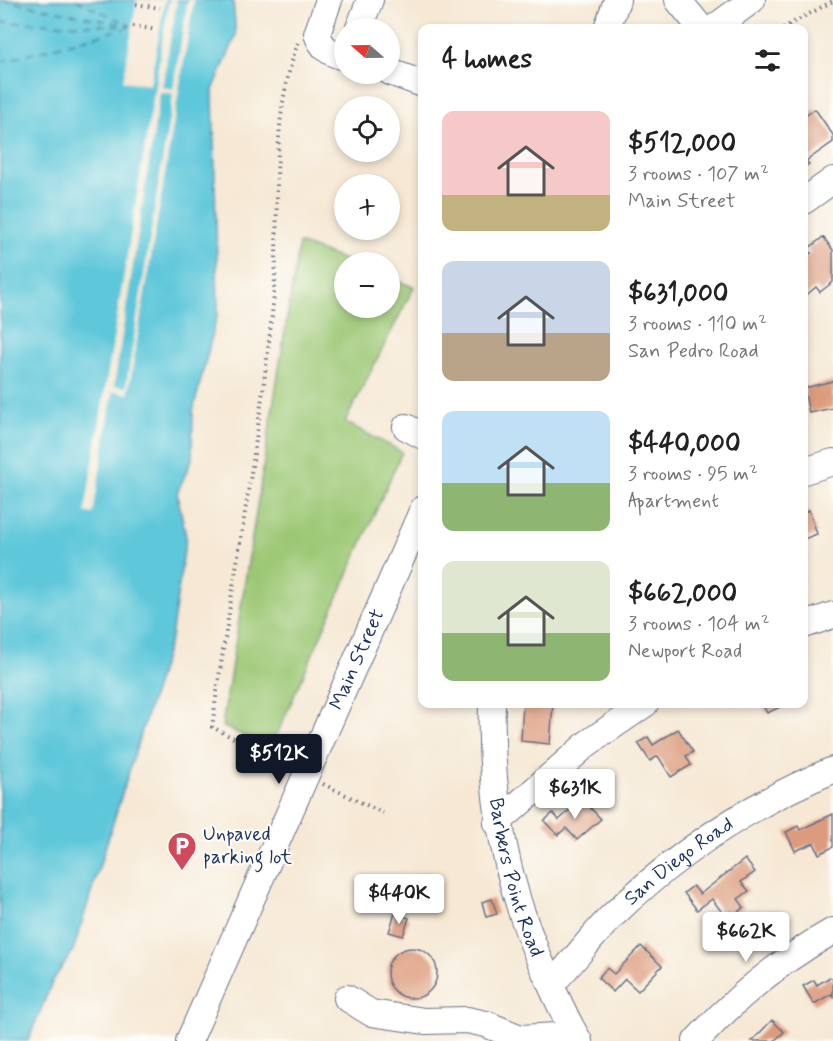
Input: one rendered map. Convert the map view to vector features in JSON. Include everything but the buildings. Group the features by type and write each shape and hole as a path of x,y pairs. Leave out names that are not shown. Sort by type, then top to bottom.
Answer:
{"street":[{"path":"329,0 317,34 322,47 334,54"},
{"path":"363,18 370,0"},
{"path":"608,24 617,0"},
{"path":"678,0 698,24"},
{"path":"719,24 752,0"},
{"path":"400,76 418,82"},
{"path":"808,198 833,180"},
{"path":"808,470 833,462"},
{"name":"Main Street","path":"189,1041 418,520"},
{"path":"808,624 833,615"},
{"name":"Barbers Point Road","path":"492,708 490,742 497,823 519,910 577,1038"},
{"path":"497,823 588,743 639,708"},
{"name":"San Diego Road","path":"551,984 610,918 676,859 758,805 833,770"},
{"path":"696,1041 723,1011 765,975 833,930"},
{"path":"347,998 371,1013 425,1021 466,1020 486,1024 520,1038 577,1038"}],"path":[{"path":"790,24 833,1"},
{"path":"136,4 160,8"},
{"path":"133,26 156,30"},
{"path":"283,765 212,727 229,597 257,443 269,350 275,291 278,149 294,60"},
{"path":"331,789 383,813"}],"green space":[{"path":"299,243 334,256 334,318 398,318 345,422 402,452 271,748 222,726"},
{"path":"400,282 414,287 400,314"}],"water":[{"path":"0,0 233,0 236,36 213,90 218,312 193,411 192,459 177,493 186,537 171,637 73,951 53,980 28,1041 0,1041"}],"pier":[{"path":"137,0 165,0 150,85 123,81"},
{"path":"169,0 177,0 162,87 173,89 188,0 194,0 128,394 113,391 93,514 85,512","holes":["160,92 173,94 126,387 114,386"]}],"ferry route":[{"path":"2,0 132,26"},
{"path":"76,0 130,25"},
{"path":"0,22 126,26"},
{"path":"0,62 133,26"}],"place":[{"name":"Unpaved parking lot","path":"182,872"}]}
